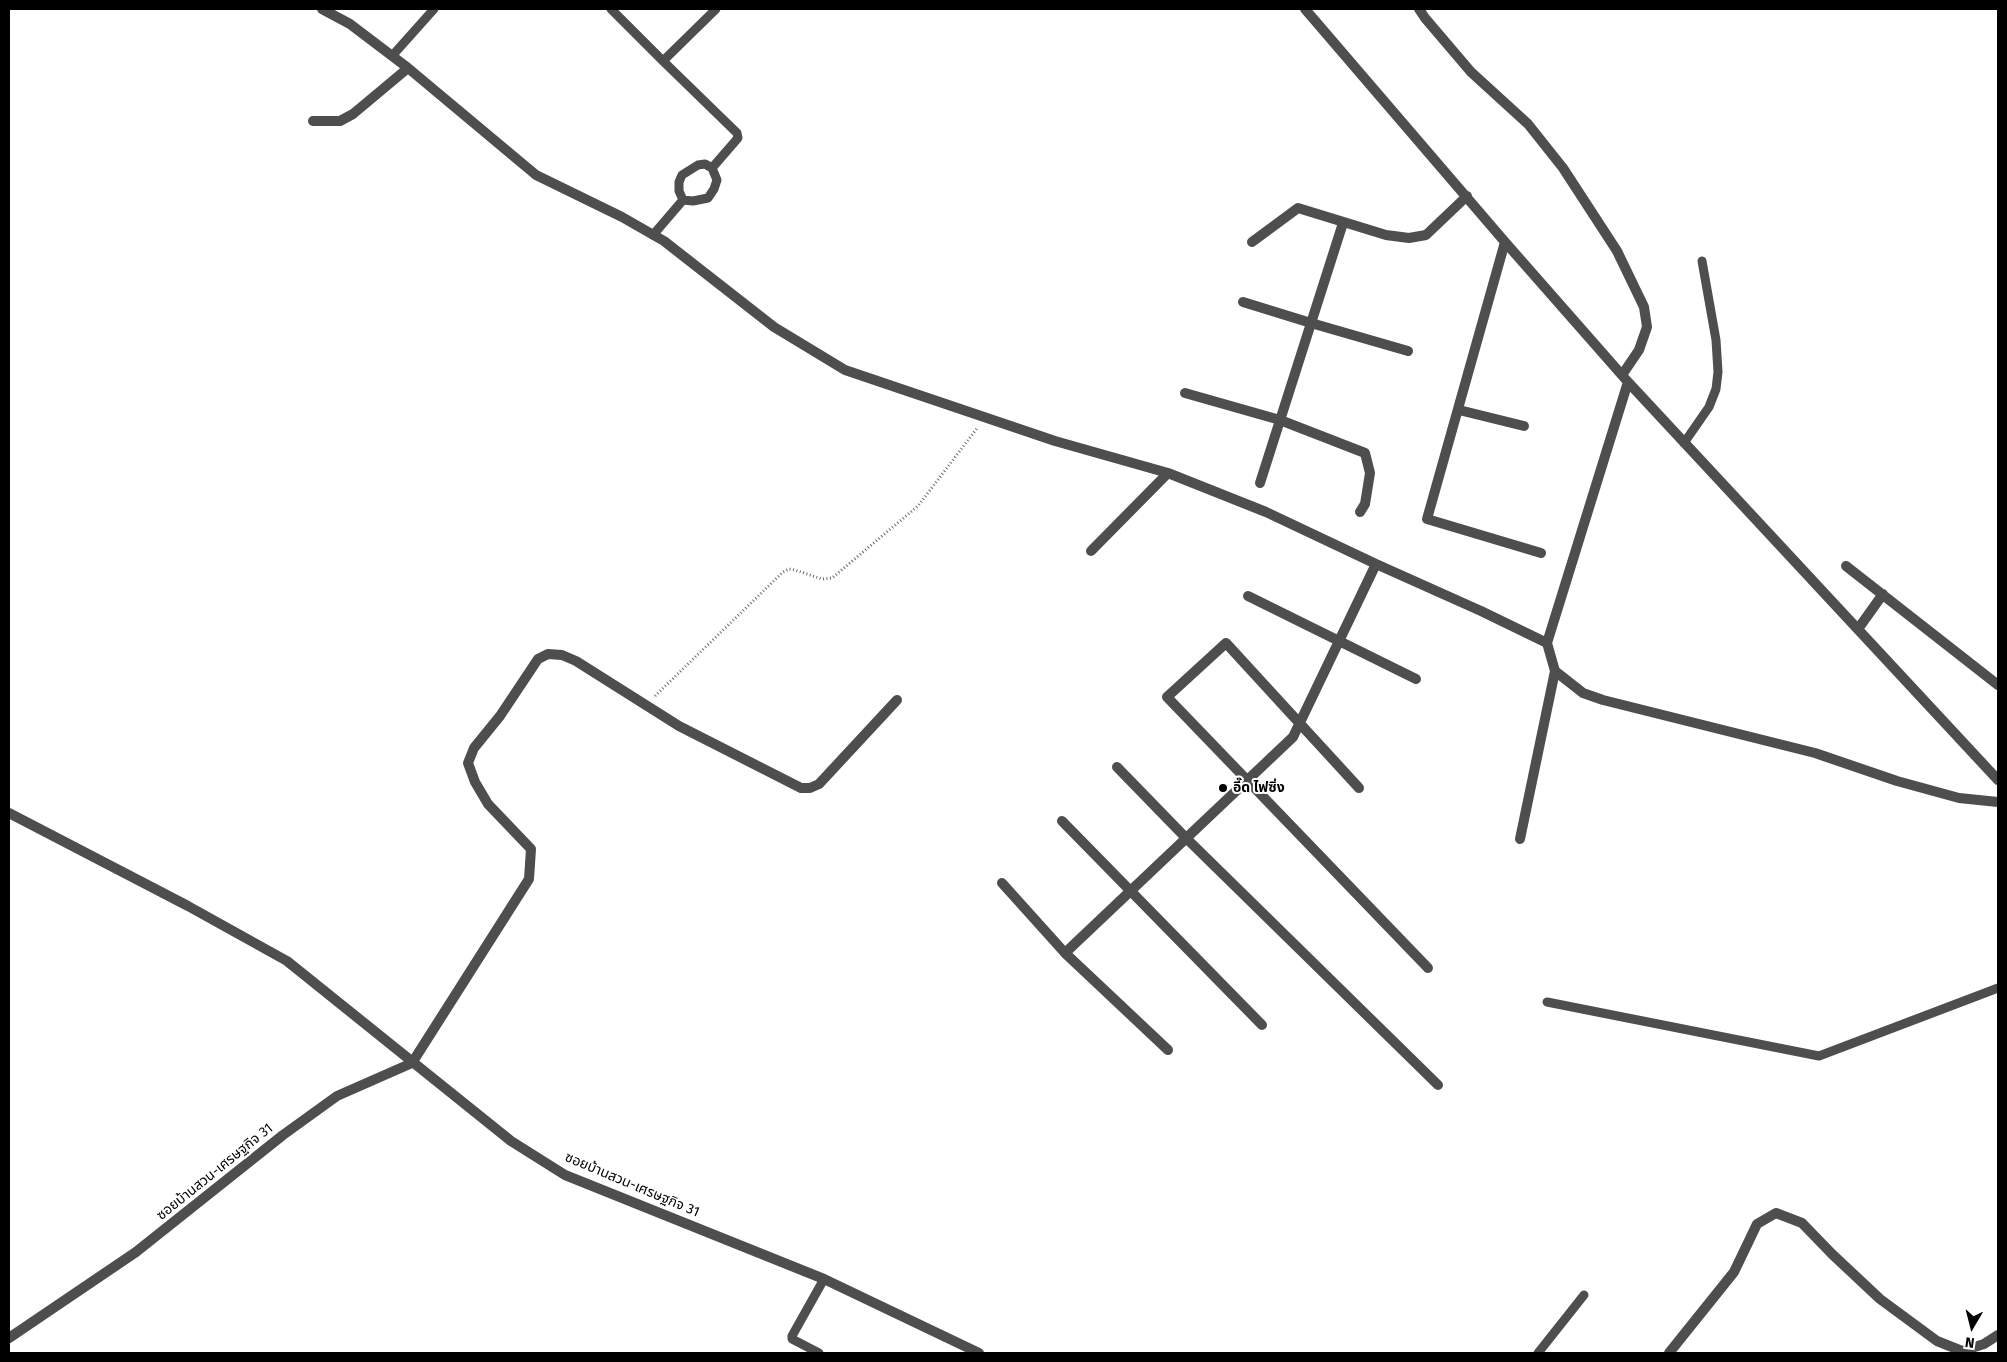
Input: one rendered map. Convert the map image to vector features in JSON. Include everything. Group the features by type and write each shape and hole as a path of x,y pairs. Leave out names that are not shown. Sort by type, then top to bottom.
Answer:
{"street":[{"path":"322,9 350,24 408,68 536,175 622,217 653,235 774,327 845,370 1055,441 1168,472 1266,512 1482,611 1547,643"},
{"path":"1305,9 1505,242 1625,378 1998,780"},
{"path":"1419,9 1471,72 1528,124 1563,168 1617,251 1644,307 1647,327 1639,350 1625,378 1547,643 1555,672 1520,839"},
{"path":"313,121 340,121 353,114 408,68"},
{"path":"1252,242 1298,208 1386,235 1409,238 1426,235 1466,196"},
{"path":"1260,483 1343,222"},
{"path":"1505,242 1427,519 1541,553"},
{"path":"1243,302 1311,324 1408,351"},
{"path":"1185,393 1280,420 1366,453 1370,473 1365,504 1360,512"},
{"path":"1459,410 1524,426"},
{"path":"1091,551 1168,472"},
{"path":"1065,952 1293,737 1376,564"},
{"path":"1846,566 1998,685"},
{"path":"1858,629 1883,594"},
{"path":"1248,596 1416,679"},
{"path":"1359,788 1226,643 1167,696 1428,968"},
{"path":"9,813 188,906 287,961 412,1063 529,879 531,849 488,804 475,782 468,763 474,748 500,716 538,659 548,654 562,655 576,661 679,726 801,788 810,788 818,784 896,700"},
{"path":"1555,672 1583,693 1603,700 1815,753 1897,781 1959,798 1998,802"},
{"path":"1117,767 1186,838 1438,1085"},
{"path":"1062,821 1262,1025"},
{"path":"1002,884 1065,952 1168,1050"},
{"name":"ซอยบ้านสวน-เศรษฐกิจ 31","path":"9,1338 136,1252 283,1135 336,1096 412,1063 511,1141 565,1175 824,1278 979,1353"},
{"path":"1669,1353 1734,1272 1757,1224 1776,1213 1802,1224 1880,1298 1937,1341 1962,1351 1984,1344 1998,1334"}],"lane":[{"path":"392,56 434,9"},
{"path":"611,9 738,132 738,138 712,168"},
{"path":"664,61 716,9"},
{"path":"698,164 705,164 712,168 717,180 708,198 694,201 683,200 679,191 679,182 682,175 698,164"},
{"path":"653,235 683,200"},
{"path":"1684,443 1709,407 1716,389 1718,372 1716,340 1702,261"},
{"path":"1547,1002 1819,1056 1998,988"},
{"path":"819,1353 792,1339 792,1336 824,1278"},
{"path":"1538,1353 1584,1295"}],"path":[{"path":"646,706 783,572 795,570 822,579 832,578 918,506 984,418"}],"place":[{"name":"อี๊ด ไฟซิ่ง","path":"1223,788"}]}
